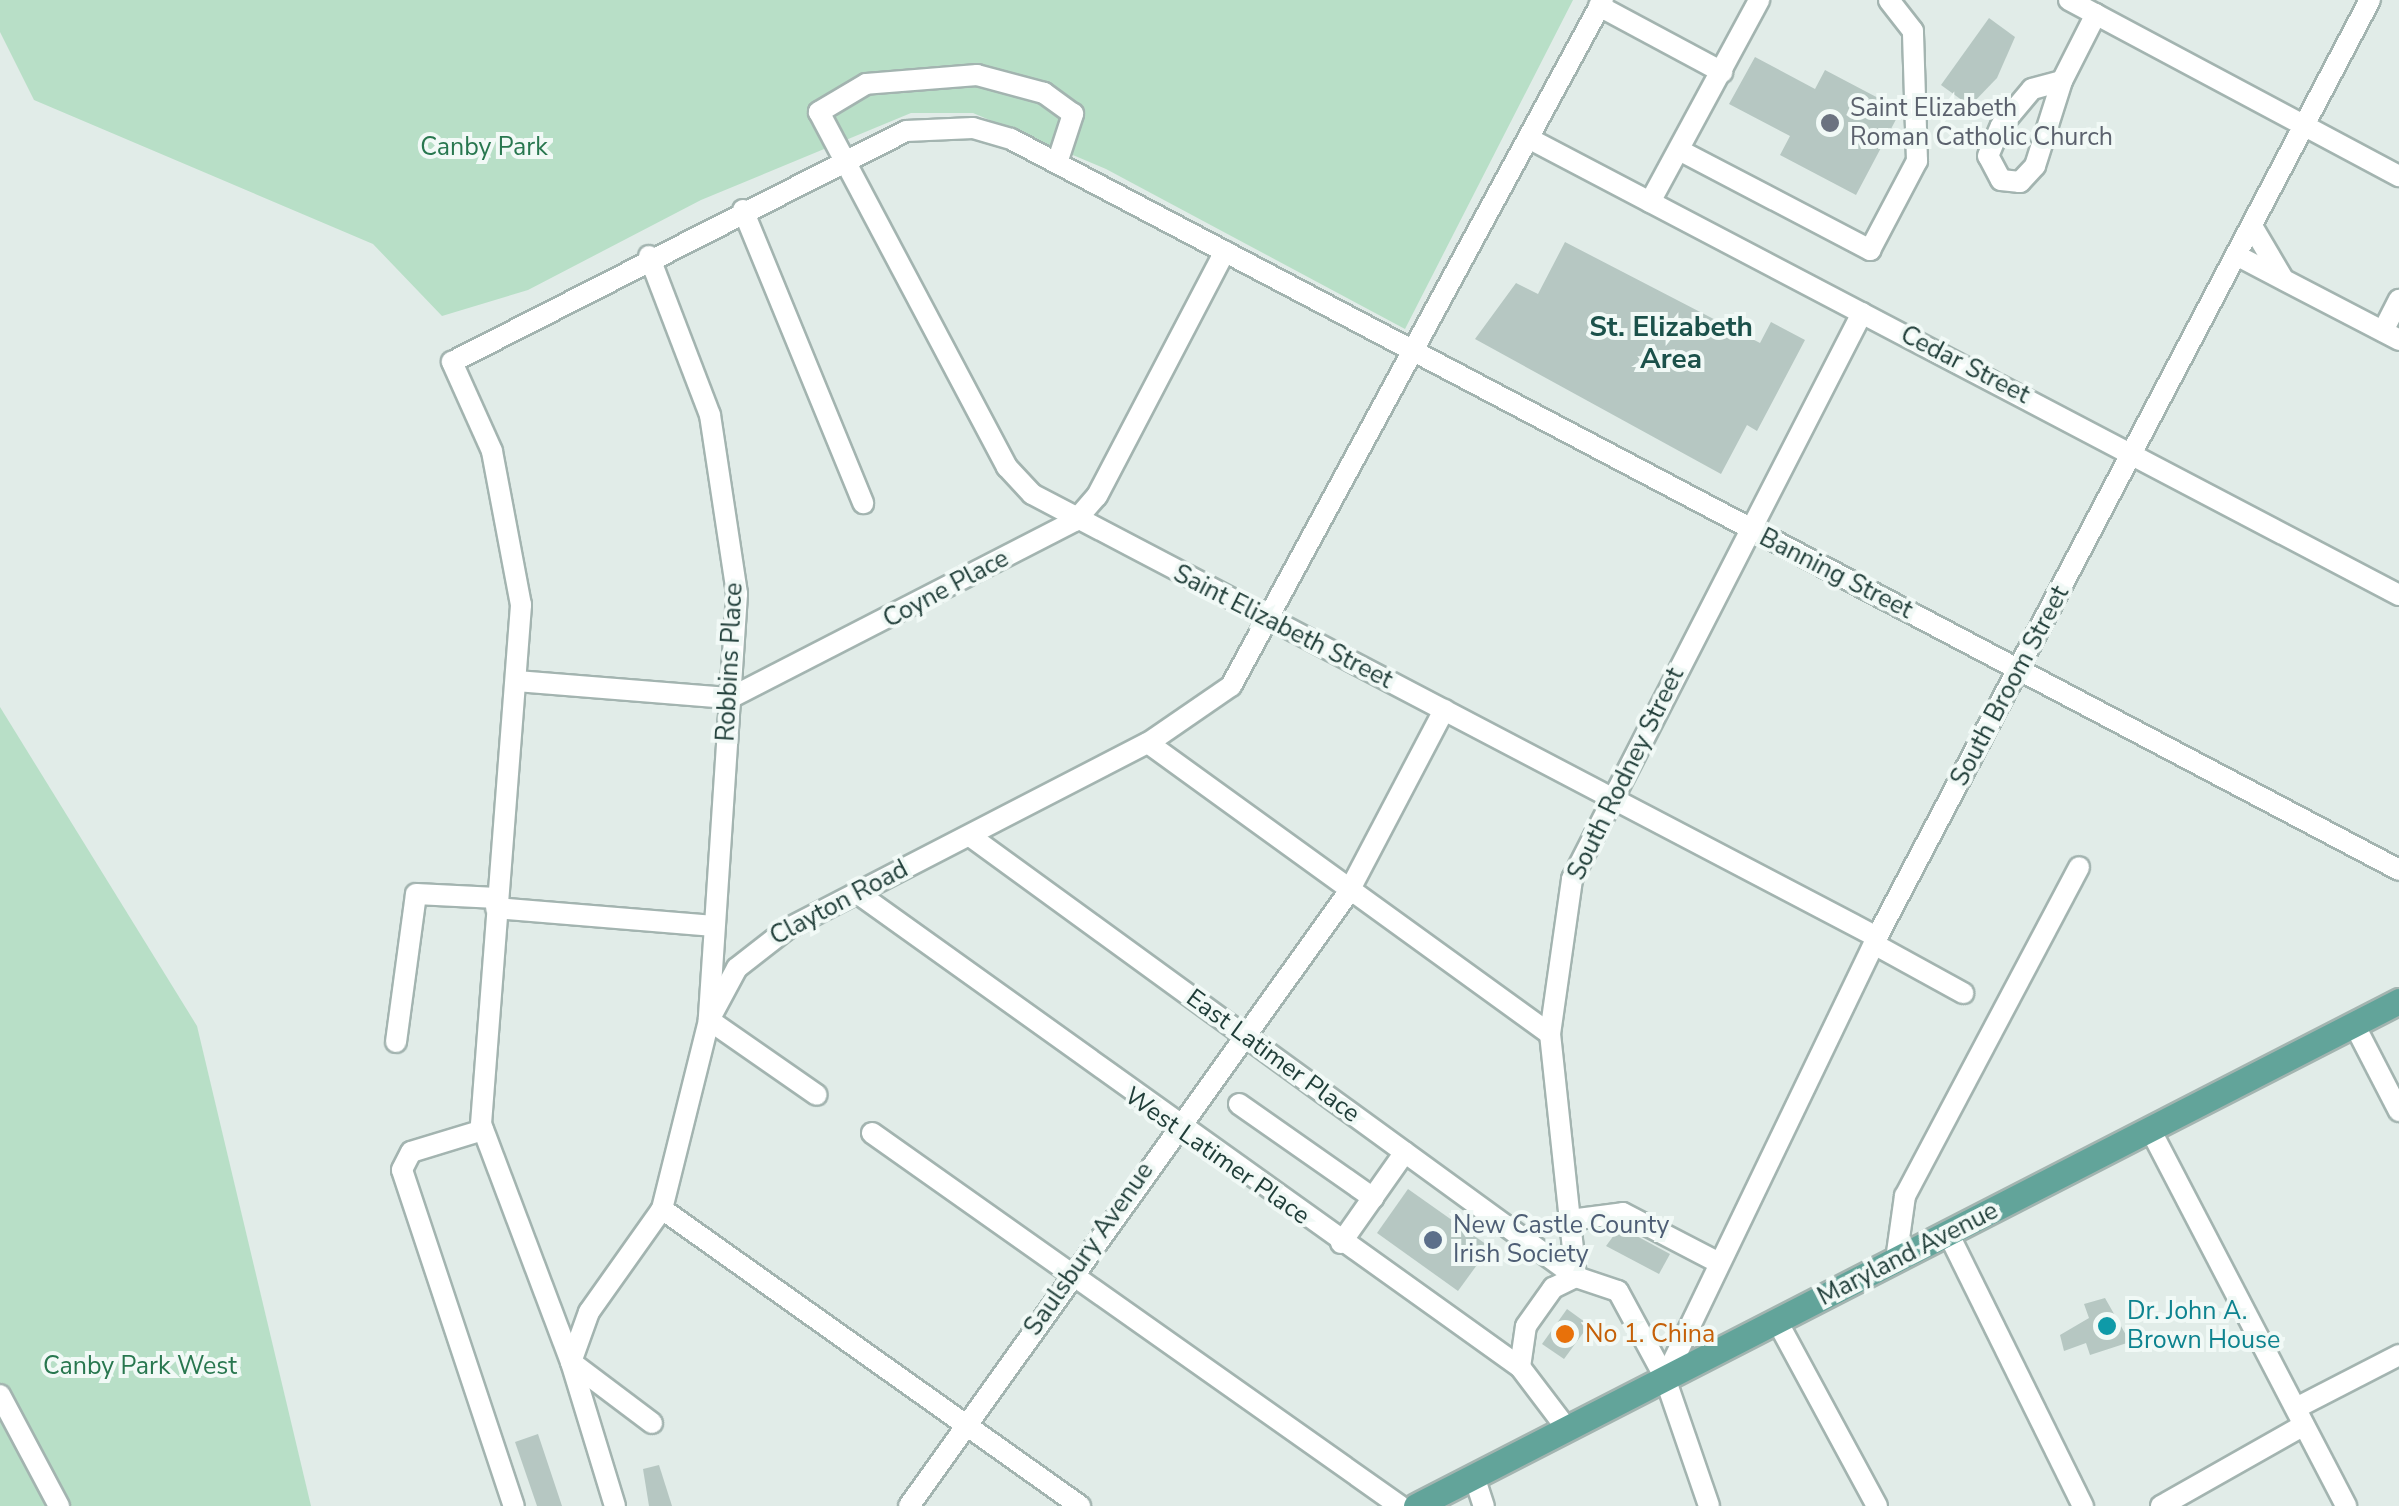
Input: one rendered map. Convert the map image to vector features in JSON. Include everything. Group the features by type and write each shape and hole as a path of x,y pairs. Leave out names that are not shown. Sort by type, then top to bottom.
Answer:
{"main road":[{"name":"Maryland Avenue","path":"1416,1506 2398,1000"}],"street":[{"path":"1650,202 1759,0"},
{"path":"1679,150 1870,250 1917,161 1918,62 1913,31 1889,0"},
{"path":"2069,0 2399,176"},
{"name":"South Broom Street","path":"1664,1378 1875,941 2370,0"},
{"path":"1601,3 1722,72"},
{"name":"Clayton Road","path":"571,1362 589,1312 662,1209 709,1020 758,946 1148,742 1231,686 1273,621 1601,3"},
{"path":"2062,81 2032,89 2002,126 1988,156 2001,180 2020,182 2036,166 2062,81 2096,14"},
{"name":"Saint Elizabeth Street","path":"1057,163 1076,126 1044,93 919,73 829,101 819,112 1007,467 1075,521 1609,797 1963,993"},
{"name":"Banning Street","path":"517,681 521,605 510,520 452,362 648,256 842,159 906,131 950,126 995,133 1057,163 2399,870"},
{"name":"Cedar Street","path":"1530,139 2133,450 2399,594"},
{"path":"743,210 863,504"},
{"path":"2252,226 2282,277"},
{"name":"Coyne Place","path":"730,698 1075,521 1097,496 1225,251"},
{"name":"Robbins Place","path":"648,256 710,415 727,499 737,594 712,926 709,1020"},
{"path":"2236,256 2391,336 2399,300"},
{"name":"South Rodney Street","path":"1576,1277 1550,1034 1572,880 1609,797 1862,313"},
{"path":"615,1506 571,1362 482,1127 517,681 730,698"},
{"name":"Saulsbury Avenue","path":"909,1506 1069,1276 1348,893 1444,710"},
{"path":"1148,742 1348,893 1550,1034"},
{"name":"East Latimer Place","path":"970,836 1576,1277"},
{"path":"1896,1260 1905,1196 2079,866"},
{"name":"West Latimer Place","path":"856,892 1175,1128 1520,1368 1566,1429"},
{"path":"396,1042 416,894 712,926"},
{"path":"709,1020 817,1094"},
{"path":"2354,1024 2399,1111"},
{"path":"1239,1104 1373,1198"},
{"path":"482,1127 411,1152 402,1170 514,1506"},
{"path":"2150,1130 2346,1506"},
{"path":"872,1133 1069,1276 1400,1506"},
{"path":"1341,1244 1405,1152"},
{"path":"662,1209 1080,1506"},
{"path":"1570,1220 1623,1213 1717,1262"},
{"path":"1948,1233 2083,1506"},
{"path":"1520,1368 1535,1307 1576,1277 1628,1302 1664,1378 1709,1506"},
{"path":"1778,1321 1877,1506"},
{"path":"2161,1506 2399,1355"},
{"path":"571,1362 652,1422"},
{"path":"0,1395 59,1506"},
{"path":"1474,1476 1484,1506"}],"green space":[{"name":"Canby Park","path":"0,0 1573,0 1405,329 1106,169 973,113 911,113 701,200 528,290 442,316 373,244 34,100 0,32"},
{"name":"Canby Park West","path":"0,707 197,1026 311,1506 0,1506"}],"building":[{"path":"1989,18 2015,37 1997,78 1970,106 1941,85"},
{"name":"Saint Elizabeth Roman Catholic Church","path":"1755,57 1815,89 1825,70 1901,110 1856,195 1780,155 1790,136 1729,104"},
{"path":"1565,242 1760,343 1771,322 1805,340 1757,431 1747,425 1721,474 1475,339 1516,283 1538,294"},
{"name":"New Castle County Irish Society","path":"1408,1189 1490,1247 1458,1291 1377,1233"},
{"path":"1620,1227 1670,1254 1659,1274 1606,1246"},
{"name":"Dr. John A. Brown House","path":"2105,1298 2130,1342 2090,1355 2086,1343 2064,1351 2060,1335 2089,1318 2084,1304"},
{"name":"No 1. China","path":"1567,1309 1589,1325 1564,1359 1542,1344"},
{"path":"538,1434 562,1506 537,1506 515,1442"},
{"path":"659,1465 672,1506 649,1506 643,1469"}],"place":[{"name":"Saint Elizabeth Roman Catholic Church","path":"1830,123"},
{"name":"New Castle County Irish Society","path":"1433,1240"},
{"name":"Dr. John A. Brown House","path":"2107,1326"},
{"name":"No 1. China","path":"1565,1334"}],"district":[{"name":"St. Elizabeth Area","path":"1671,343"}]}
